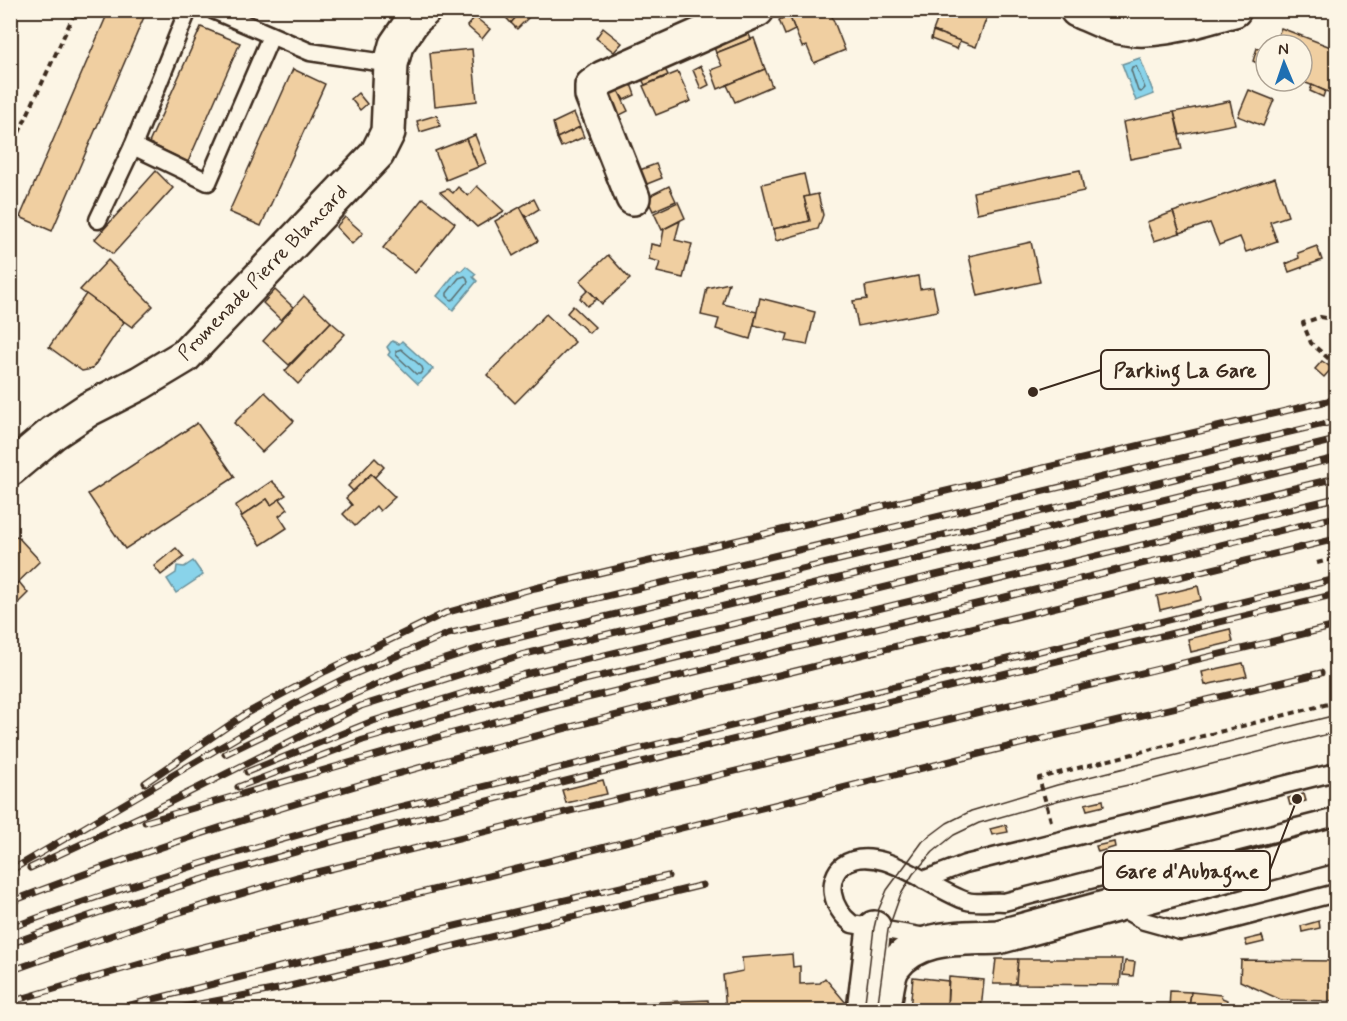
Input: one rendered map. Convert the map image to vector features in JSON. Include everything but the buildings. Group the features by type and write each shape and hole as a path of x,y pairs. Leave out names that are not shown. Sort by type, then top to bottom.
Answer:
{"street":[{"name":"Promenade Pierre Blancard","path":"10,469 53,433 80,415 185,356 371,161 388,132 391,64 396,45 413,20 424,10"},
{"path":"633,198 592,95 592,86 603,78 757,10"},
{"path":"1077,10 1120,27 1146,29 1178,25 1234,10"},
{"path":"884,1011 893,967 910,951 940,939 998,937 1336,845"},
{"path":"864,1011 874,928"}],"lane":[{"path":"98,220 133,146 188,10"},
{"path":"213,10 310,52 391,64"},
{"path":"133,146 208,182 271,36"},
{"path":"923,879 964,864 1336,772"},
{"path":"940,939 852,924 844,918 836,906 832,892 833,881 840,867 852,860 866,857 885,862 968,901 1004,902 1336,817"},
{"path":"1115,904 1144,921 1180,931 1209,926 1336,893"}],"path":[{"path":"10,152 76,10"},
{"path":"1336,320 1320,317 1303,323 1311,343 1336,365"},
{"path":"1317,563 1336,558"},
{"path":"1329,617 1336,615"},
{"path":"1051,821 1039,778 1336,705"}],"water":[{"path":"1140,58 1154,94 1136,101 1122,64"},
{"path":"466,266 476,274 473,277 477,281 453,310 437,296 458,270 461,271"},
{"path":"392,341 399,344 402,341 433,369 418,384 388,355 390,352 387,347"},
{"path":"193,561 203,575 176,593 167,579 176,573 177,566 184,567"}],"tram line":[{"path":"864,1010 874,928 887,890 923,841 947,823 971,811 1057,785 1336,715"},
{"path":"877,1010 888,930 900,896 913,874 933,852 954,835 979,823 1060,800 1142,782 1336,732"}],"railway":[{"path":"145,783 247,713 326,671 445,613 535,588 1336,399"},
{"path":"10,871 294,704 345,678 448,634 1336,421"},
{"path":"225,754 308,714 408,671 492,644 1336,440"},
{"path":"30,868 152,811 361,706 521,655 1336,458"},
{"path":"247,772 373,721 522,675 1336,478"},
{"path":"238,787 363,740 510,698 1336,498"},
{"path":"145,822 449,734 558,705 1336,517"},
{"path":"10,902 199,834 487,749 584,723 1336,539"},
{"path":"10,928 105,894 201,864 395,808 1336,579"},
{"path":"10,944 82,918 226,872 372,831 686,751 1336,594"},
{"path":"10,971 164,917 297,877 1336,626"},
{"path":"10,1002 171,955 991,751 1321,673"},
{"path":"111,1010 280,967 668,876"},
{"path":"168,1010 278,989 703,885"}],"place":[{"name":"Parking La Gare","path":"1033,392"},
{"name":"Gare d'Aubagne","path":"1297,799"}]}
